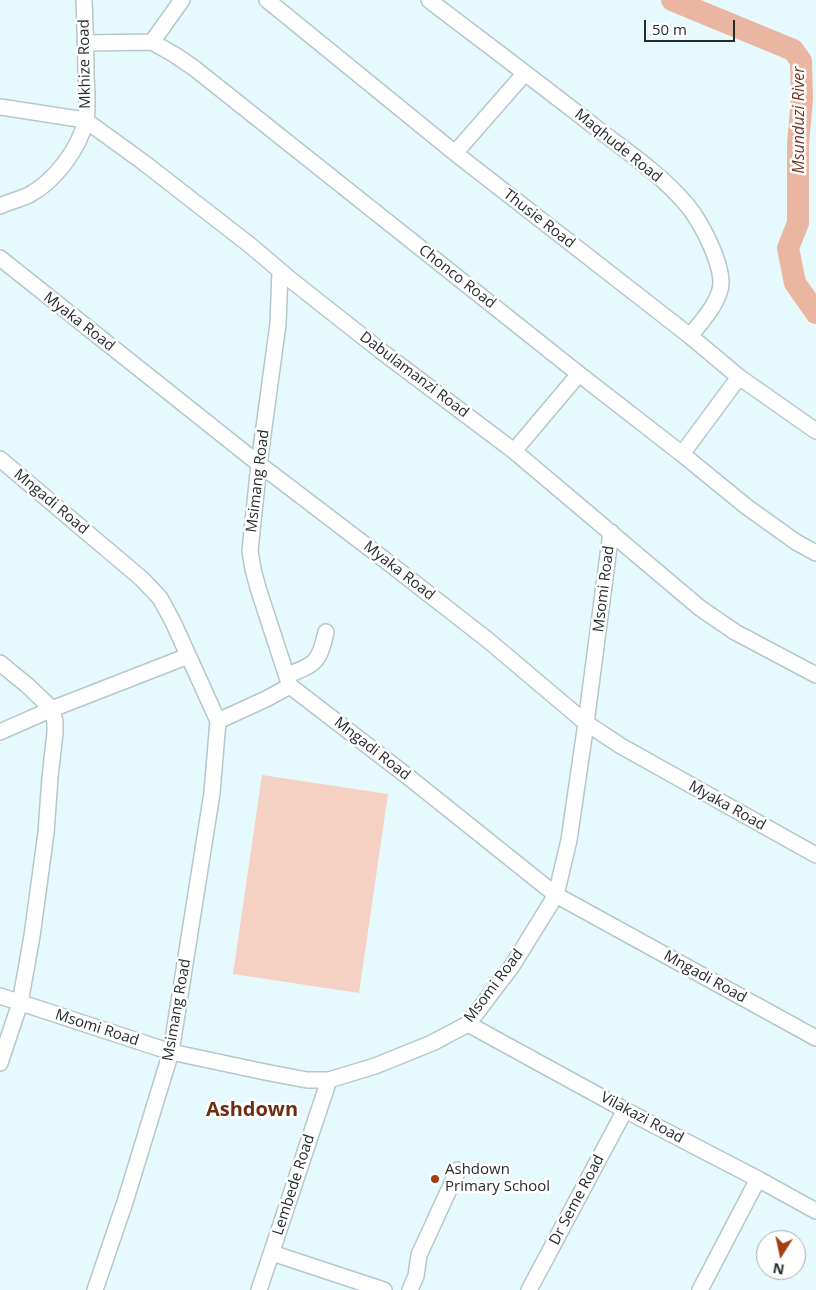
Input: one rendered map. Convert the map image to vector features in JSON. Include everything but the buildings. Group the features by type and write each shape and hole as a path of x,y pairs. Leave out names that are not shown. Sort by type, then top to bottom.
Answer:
{"street":[{"name":"Mkhize Road","path":"0,206 28,195 53,176 72,150 86,120 84,0"},
{"path":"85,43 152,42 182,0"},
{"name":"Thusie Road","path":"267,0 455,153 690,336 739,377 816,431"},
{"name":"Maqhude Road","path":"429,0 640,162 673,189 688,206 715,255 720,270 721,282 717,299 690,336"},
{"name":"Chonco Road","path":"152,42 194,68 747,507 796,542 816,553"},
{"path":"455,153 525,73"},
{"name":"Dabulamanzi Road","path":"0,107 86,120 143,162 381,350 514,452 700,608 735,632 816,675"},
{"name":"Myaka Road","path":"0,258 259,464 489,641 586,723 622,746 816,855"},
{"name":"Msimang Road","path":"280,271 278,324 259,464 250,551 258,588 288,681"},
{"path":"514,452 579,374"},
{"path":"682,454 739,377"},
{"name":"Mngadi Road","path":"0,459 142,579 160,598 173,622 218,721"},
{"name":"Msomi Road","path":"0,996 171,1052 308,1080 329,1080 383,1063 432,1043 468,1024 512,966 556,895 568,840 586,723 611,532"},
{"path":"218,721 266,699 317,660 326,632"},
{"path":"0,732 52,709 188,656"},
{"path":"0,663 52,709 55,722 46,833 32,936 20,1003 0,1064"},
{"name":"Mngadi Road","path":"288,681 556,895 816,1038"},
{"name":"Msimang Road","path":"95,1290 125,1202 171,1052 212,794 218,721"},
{"name":"Vilakazi Road","path":"468,1024 816,1211"},
{"name":"Lembede Road","path":"259,1290 329,1080"},
{"name":"Dr Seme Road","path":"529,1290 625,1110"},
{"path":"410,1290 416,1276 419,1255 458,1170"},
{"path":"700,1290 758,1179"},
{"path":"272,1253 384,1290"}],"shaded area":[{"path":"262,775 388,794 359,993 233,974"}],"waterway":[{"name":"Msunduzi River","path":"672,0 793,50 801,61 802,99 798,144 798,223 788,248 795,283 816,313"}],"place":[{"name":"Ashdown Primary School","path":"435,1179"}],"district":[{"name":"Ashdown","path":"252,1110"}]}
